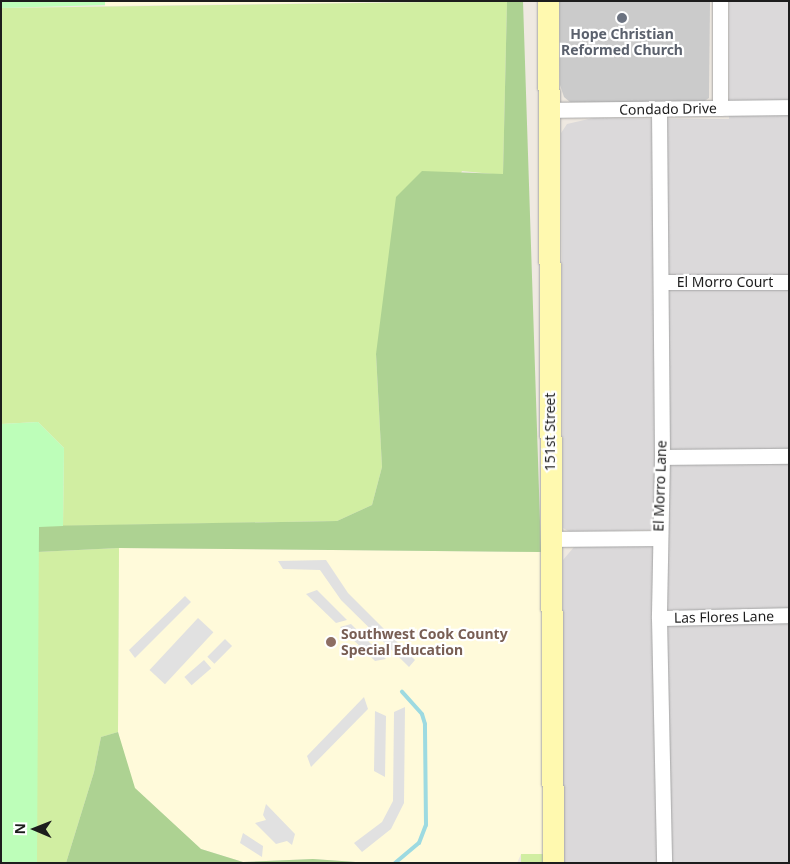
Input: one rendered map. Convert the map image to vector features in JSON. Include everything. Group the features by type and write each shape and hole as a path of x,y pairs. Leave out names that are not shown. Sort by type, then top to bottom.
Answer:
{"street":[{"name":"151st Street","path":"548,1 553,863"},
{"path":"720,1 720,108"},
{"name":"Condado Drive","path":"548,110 789,107"},
{"name":"El Morro Lane","path":"659,110 662,456 659,618 664,863"},
{"name":"El Morro Court","path":"661,282 789,282"},
{"path":"662,456 789,456"},
{"path":"551,538 659,538"},
{"name":"Las Flores Lane","path":"659,618 789,615"}],"shaded area":[{"path":"105,1 465,1 105,6"},
{"path":"559,1 710,1 709,98 703,102 570,102 564,97 560,85"},
{"path":"729,1 789,1 789,863 562,863 563,560 574,547 650,545 668,539 649,530 570,532 563,528 561,133 567,124 593,118 729,119"},
{"name":"Southwest Cook County Special Education","path":"119,548 541,552 548,854 521,854 517,863 370,863 313,859 243,862 201,849 134,788 125,764 118,732"},
{"path":"326,560 348,593 415,660 409,667 341,600 320,570 283,569 278,561"},
{"path":"317,590 347,620 336,623 306,594"},
{"path":"185,596 191,602 135,658 129,650"},
{"path":"198,618 213,632 165,684 150,670"},
{"path":"351,624 386,659 375,661 340,627"},
{"path":"225,639 232,646 214,664 207,657"},
{"path":"204,660 211,668 192,685 184,677"},
{"path":"364,697 368,709 311,767 307,756"},
{"path":"405,707 404,803 391,829 362,852 354,843 382,822 393,801 394,712"},
{"path":"375,711 386,716 385,777 374,771"},
{"path":"266,804 295,834 292,845 287,841 276,844 255,823 266,820 263,815"},
{"path":"243,833 263,846 262,857 240,843"}],"green space":[{"path":"1,1 105,1 105,5 1,8"},
{"path":"507,1 503,175 462,171 376,354 382,467 372,505 337,521 63,526 64,448 38,422 1,424 1,8"},
{"path":"507,1 523,1 541,552 119,548 37,552 39,526 337,521 372,505 382,467 376,354 396,197 422,171 503,174"},
{"path":"38,422 64,448 63,526 39,527 37,863 1,863 1,424"},
{"path":"119,548 118,732 101,737 94,772 66,863 37,863 37,552"},
{"path":"118,732 135,788 201,849 243,862 313,859 370,863 66,863 94,772 101,737"},
{"path":"521,854 548,854 548,863 521,863"}],"waterway":[{"path":"395,863 419,843 426,825 425,724 422,714 402,692"}],"place":[{"name":"Hope Christian Reformed Church","path":"622,18"},
{"name":"Southwest Cook County Special Education","path":"331,642"}]}
